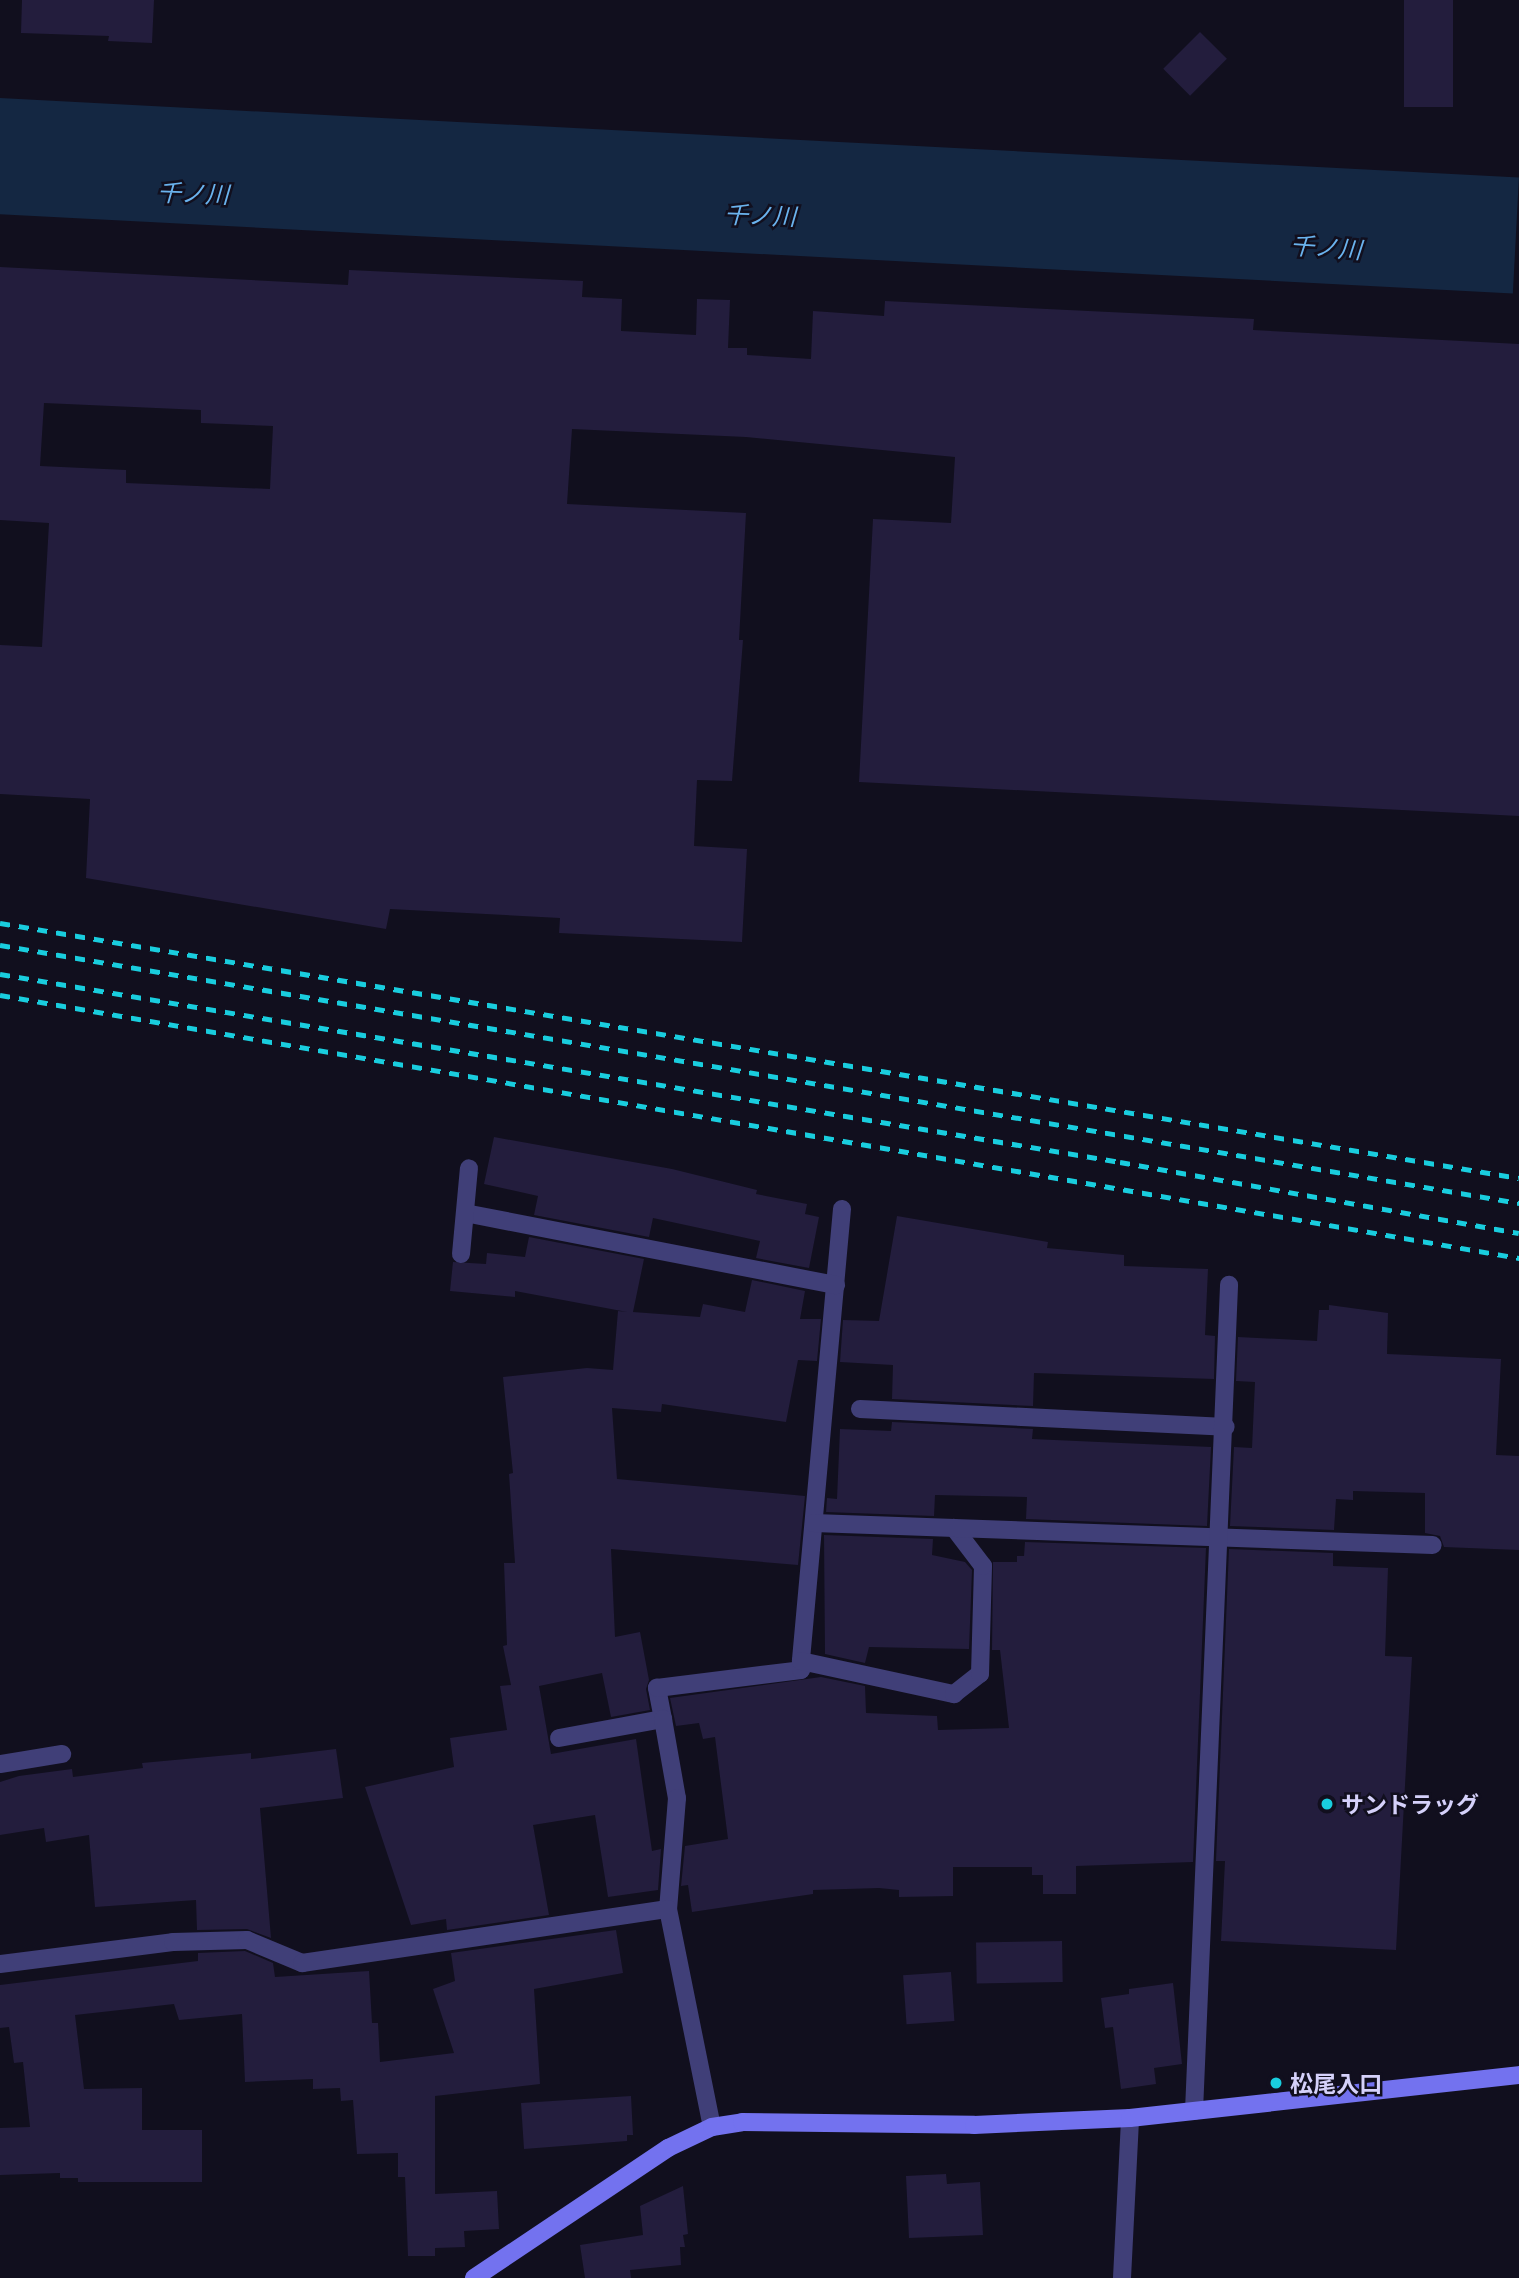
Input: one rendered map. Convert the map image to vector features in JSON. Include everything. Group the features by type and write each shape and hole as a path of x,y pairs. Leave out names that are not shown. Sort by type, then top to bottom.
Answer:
{"street":[{"path":"461,1254 470,1168"},
{"path":"712,2127 668,1909 669,1851 677,1798 657,1688 801,1670 842,1209"},
{"path":"465,1213 836,1285"},
{"path":"1194,2111 1222,1539 1229,1285"},
{"path":"860,1409 1226,1427"},
{"path":"814,1523 1433,1545"},
{"path":"802,1661 954,1694 980,1674 984,1566 954,1528"},
{"path":"559,1738 663,1719"},
{"path":"0,1764 62,1754"},
{"path":"0,1964 173,1942 247,1940 302,1963 668,1909"},
{"path":"474,2278 668,2148 712,2127 742,2122 974,2125 1130,2118 1519,2075"},
{"path":"1122,2278 1130,2118"}],"water":[{"name":"千ノ川","path":"0,98 1519,178 1513,293 0,214"}],"building":[{"path":"22,0 154,0 152,43 108,41 109,36 21,33"},
{"path":"1404,0 1453,0 1453,107 1404,107"},
{"path":"1200,32 1227,59 1190,96 1163,69"},
{"path":"0,267 348,285 349,270 583,281 582,297 622,299 621,331 696,335 697,299 730,300 728,348 747,348 747,355 811,359 813,311 884,316 885,301 1254,319 1253,330 1519,344 1519,816 859,782 873,519 951,523 955,457 746,437 572,429 567,504 746,513 739,640 743,640 732,781 697,780 694,846 747,849 742,942 559,933 560,918 390,909 386,929 86,878 90,799 0,794 0,645 42,647 49,523 0,520","holes":["44,403 201,410 201,423 273,426 270,489 126,483 126,470 40,466"]},
{"path":"494,1137 672,1169 757,1190 756,1194 807,1204 805,1214 819,1217 809,1268 756,1258 760,1241 653,1218 649,1237 534,1215 538,1196 484,1184"},
{"path":"897,1216 1048,1242 1047,1248 1124,1255 1124,1266 1208,1269 1205,1335 1215,1336 1214,1379 1034,1373 1033,1406 892,1399 893,1365 840,1362 843,1320 879,1321"},
{"path":"529,1237 644,1259 633,1312 700,1317 703,1304 745,1312 752,1280 805,1291 800,1319 821,1319 817,1361 798,1360 786,1422 662,1404 661,1412 612,1408 617,1479 805,1496 798,1565 611,1549 615,1637 640,1632 649,1680 646,1689 650,1710 611,1717 602,1673 539,1686 551,1754 636,1739 652,1851 661,1849 658,1890 608,1897 595,1815 533,1825 549,1915 447,1930 446,1919 411,1925 365,1787 454,1767 450,1738 507,1730 500,1686 511,1685 503,1646 507,1645 504,1563 515,1563 509,1474 513,1473 503,1377 587,1368 613,1370 618,1311 627,1312 515,1291 515,1297 450,1291 453,1262 486,1264 487,1253 525,1257"},
{"path":"1329,1305 1388,1313 1387,1354 1501,1359 1496,1455 1519,1456 1519,1550 1444,1547 1440,1536 1425,1533 1425,1493 1353,1491 1353,1500 1336,1499 1334,1530 1230,1526 1234,1447 1252,1448 1255,1382 1236,1381 1238,1337 1317,1341 1319,1310 1329,1310"},
{"path":"892,1422 1033,1429 1032,1439 1211,1447 1207,1526 1026,1519 1027,1497 935,1495 934,1516 826,1512 827,1498 837,1499 840,1429 891,1431"},
{"path":"824,1535 933,1539 932,1555 965,1562 972,1570 969,1649 869,1647 865,1663 825,1654"},
{"path":"1025,1542 1206,1548 1193,1862 1076,1866 1076,1894 1043,1894 1043,1875 1032,1875 1032,1867 953,1867 953,1896 899,1897 899,1890 879,1888 813,1890 813,1894 692,1912 688,1885 681,1886 685,1846 728,1839 715,1737 703,1739 699,1723 676,1726 670,1698 821,1677 865,1686 866,1713 937,1716 938,1730 1009,1728 1000,1650 992,1650 993,1562 1017,1562 1017,1556 1024,1556"},
{"path":"1229,1549 1333,1553 1333,1566 1388,1568 1385,1656 1412,1657 1396,1950 1221,1941 1225,1861 1216,1861"},
{"path":"336,1749 343,1798 260,1808 271,1938 247,1929 197,1930 196,1900 95,1907 89,1835 46,1842 44,1828 0,1835 0,1782 19,1776 72,1769 73,1777 143,1768 142,1763 251,1753 251,1759"},
{"path":"616,1930 623,1973 534,1989 540,2084 435,2096 435,2194 497,2191 499,2229 464,2231 465,2247 435,2248 435,2256 408,2256 405,2177 398,2177 398,2153 357,2154 353,2100 341,2101 340,2088 313,2089 313,2079 245,2082 242,2014 179,2020 174,2004 75,2015 84,2089 142,2088 142,2130 202,2130 202,2182 78,2182 78,2178 60,2178 60,2173 0,2175 0,2128 30,2127 23,2062 14,2063 9,2027 0,2028 0,1985 198,1961 198,1953 245,1951 273,1963 275,1977 369,1971 372,2023 378,2023 380,2062 454,2053 433,1989 455,1981 451,1953"},
{"path":"1062,1941 1063,1982 977,1983 976,1943"},
{"path":"951,1972 954,2021 907,2024 903,1975"},
{"path":"1173,1983 1182,2064 1154,2068 1156,2084 1121,2089 1113,2027 1105,2028 1101,1998 1129,1994 1129,1989"},
{"path":"631,2096 633,2135 627,2135 627,2141 524,2149 521,2103"},
{"path":"946,2174 947,2184 980,2182 983,2235 909,2238 906,2176"},
{"path":"683,2186 688,2234 683,2235 685,2247 680,2247 681,2265 630,2270 631,2278 585,2278 580,2245 643,2235 640,2206"}],"railway":[{"path":"0,923 1519,1178"},
{"path":"0,945 1519,1203"},
{"path":"0,974 1120,1162 1519,1233"},
{"path":"0,995 1519,1258"}],"place":[{"name":"サンドラッグ","path":"1327,1804"},
{"name":"松尾入口","path":"1276,2083"}]}
